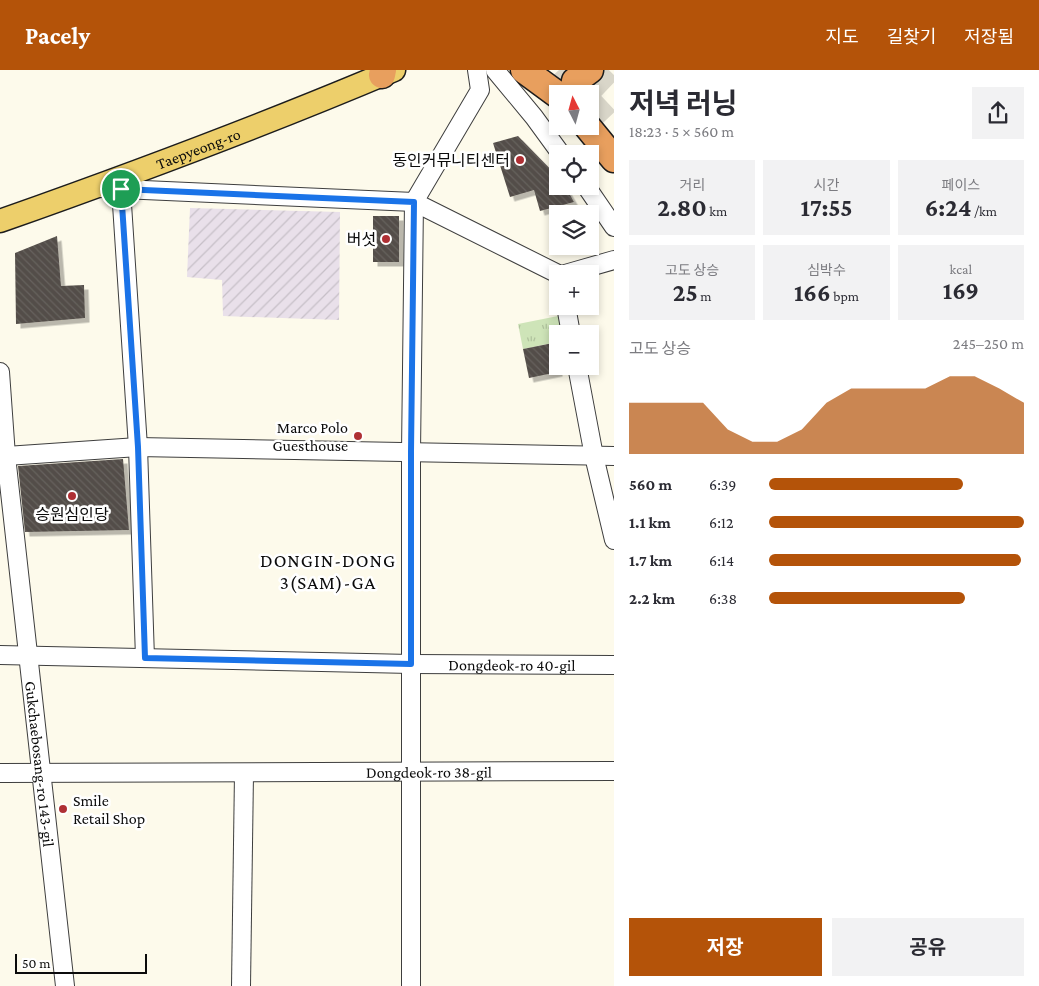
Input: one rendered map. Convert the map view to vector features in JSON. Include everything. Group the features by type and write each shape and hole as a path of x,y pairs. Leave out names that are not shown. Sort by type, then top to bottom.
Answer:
{"highway":[{"path":"524,70 549,88"},
{"path":"574,85 575,82 590,70"},
{"path":"602,126 614,159"}],"main road":[{"name":"Taepyeong-ro","path":"0,221 93,188 305,107 386,72"}],"street":[{"path":"412,986 411,452 414,202 480,90 477,70"},
{"path":"495,70 554,145"},
{"path":"93,188 414,202 549,270"},
{"path":"121,189 138,447 145,658"},
{"path":"592,195 614,227"},
{"path":"596,265 614,260"},
{"name":"Gukchaebosang-ro 143-gil","path":"0,372 6,456 8,543 28,655 65,986"},
{"path":"580,375 594,456 614,540"},
{"path":"6,456 138,447 614,456"},
{"name":"Dongdeok-ro 40-gil","path":"0,656 28,655 411,664 614,665"},
{"name":"Dongdeok-ro 38-gil","path":"0,773 614,771"},
{"path":"241,986 244,773"}],"shaded area":[{"path":"190,208 340,212 339,320 223,316 222,280 187,277"}],"green space":[{"path":"558,316 560,325 549,325 549,344 523,349 518,324"}],"building":[{"name":"동인커뮤니티센터","path":"518,136 549,168 549,195 570,195 574,202 563,205 549,205 549,209 540,211 534,190 510,197 493,143"},
{"name":"버섯","path":"373,216 399,216 399,262 373,262"},
{"path":"57,236 61,286 84,285 85,318 16,324 15,253"},
{"path":"549,344 549,374 529,378 523,349"},
{"name":"승원심인당","path":"123,459 129,530 25,532 18,466"}],"tunnel":[{"path":"559,70 573,85"},
{"path":"590,70 614,93"},
{"path":"599,113 606,120"}],"place":[{"name":"동인커뮤니티센터","path":"520,160"},
{"name":"버섯","path":"386,239"},
{"name":"Marco Polo Guesthouse","path":"358,436"},
{"name":"승원심인당","path":"72,496"},
{"name":"Smile Retail Shop","path":"63,809"}],"district":[{"name":"DONGIN-DONG 3(SAM)-GA","path":"328,571"}],"route":[{"path":"121,189 414,202 411,664 145,658 138,447 121,189"}]}
